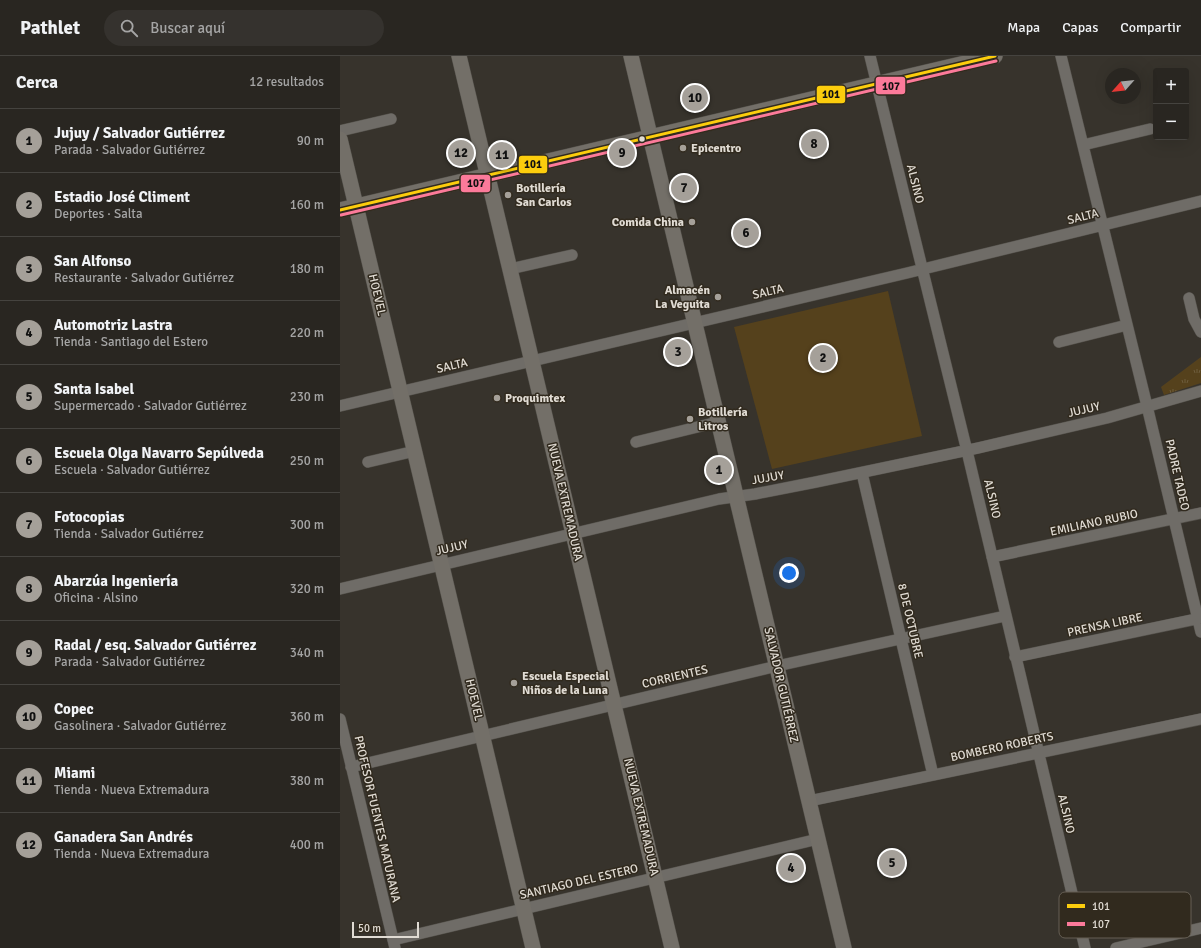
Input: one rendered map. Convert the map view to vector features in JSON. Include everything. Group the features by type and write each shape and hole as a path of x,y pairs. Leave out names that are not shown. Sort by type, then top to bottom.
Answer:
{"street":[{"name":"NUEVA EXTREMADURA","path":"459,56 672,948"},
{"name":"SALVADOR GUTIÉRREZ","path":"631,56 844,948"},
{"name":"ALSINO","path":"870,56 967,451 1072,892"},
{"path":"340,210 995,56"},
{"name":"PADRE TADEO","path":"1061,56 1199,618 1201,632"},
{"path":"340,131 391,119"},
{"path":"1083,145 1150,129"},
{"name":"HOEVEL","path":"340,139 533,948"},
{"name":"SALTA","path":"340,406 923,269 1201,201"},
{"path":"510,269 572,255"},
{"path":"1189,298 1194,319 1201,332"},
{"path":"1059,342 1127,325"},
{"name":"JUJUY","path":"340,589 719,499 862,473 967,451 1107,418 1201,391"},
{"path":"636,442 718,422"},
{"path":"368,462 415,451"},
{"name":"8 DE OCTUBRE","path":"862,473 933,775"},
{"name":"EMILIANO RUBIO","path":"992,557 1201,513"},
{"name":"CORRIENTES","path":"352,767 777,666 1005,616"},
{"name":"PRENSA LIBRE","path":"1015,657 1199,618"},
{"name":"PROFESOR FUENTES MATURANA","path":"340,719 394,944"},
{"name":"BOMBERO ROBERTS","path":"809,800 1201,719"},
{"name":"SANTIAGO DEL ESTERO","path":"394,944 523,909 818,839"},
{"path":"1191,930 1201,928"},
{"name":"ALSINO","path":"1083,938 1085,948"},
{"path":"1116,948 1158,938"}],"green space":[{"path":"888,291 922,436 772,469 734,327"},
{"path":"1201,357 1201,383 1164,395 1161,387"}],"transit line":[{"name":"101","path":"340,210 995,56"},
{"name":"107","path":"341,215 996,61"}],"place":[{"name":"Copec","path":"695,98"},
{"name":"Abarzúa Ingeniería","path":"814,144"},
{"name":"Epicentro","path":"683,148"},
{"name":"Ganadera San Andrés","path":"461,153"},
{"name":"Radal / esq. Salvador Gutiérrez","path":"622,153"},
{"name":"Miami","path":"502,155"},
{"name":"Fotocopias","path":"684,188"},
{"name":"Botillería San Carlos","path":"508,195"},
{"name":"Comida China","path":"692,222"},
{"name":"Escuela Olga Navarro Sepúlveda","path":"746,233"},
{"name":"Almacén La Veguita","path":"718,297"},
{"name":"San Alfonso","path":"678,352"},
{"name":"Estadio José Climent","path":"823,358"},
{"name":"Proquimtex","path":"497,398"},
{"name":"Botillería Litros","path":"690,419"},
{"name":"Jujuy / Salvador Gutiérrez","path":"719,470"},
{"name":"Escuela Especial Niños de la Luna","path":"514,683"},
{"name":"Santa Isabel","path":"892,863"},
{"name":"Automotriz Lastra","path":"791,868"}]}
